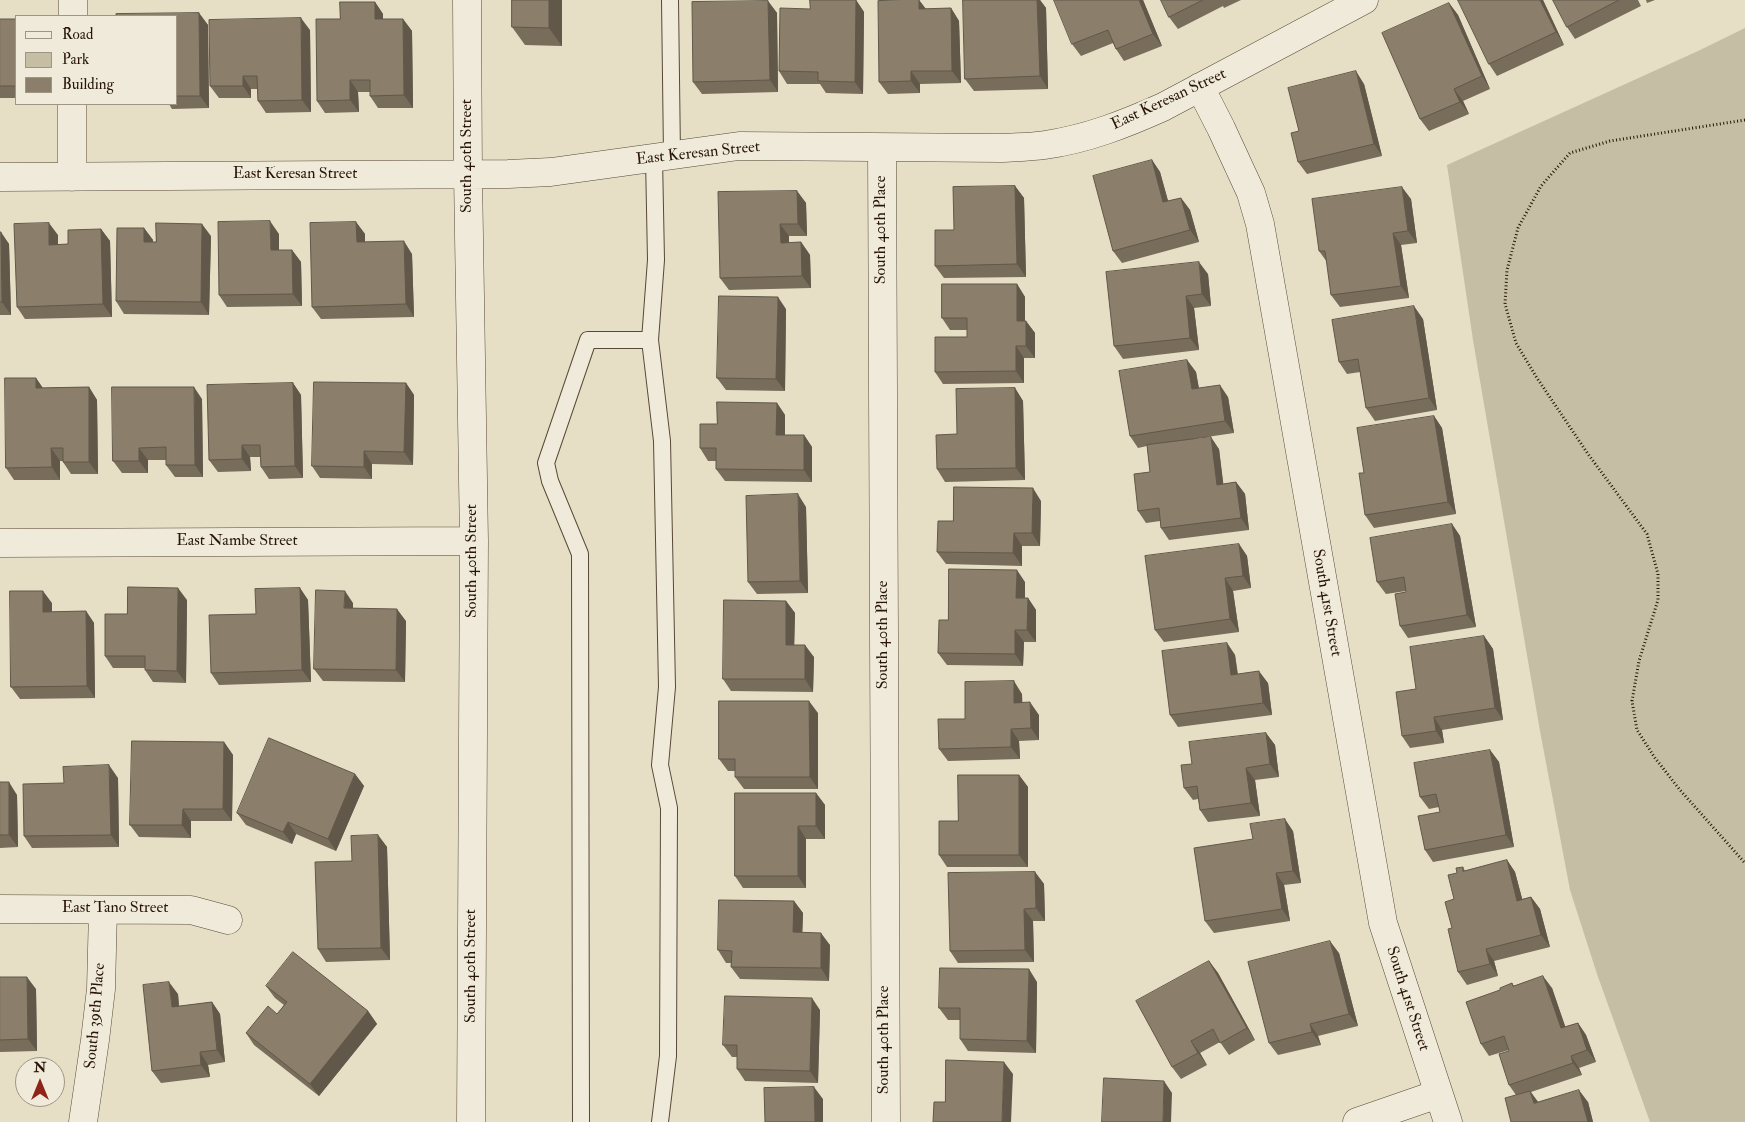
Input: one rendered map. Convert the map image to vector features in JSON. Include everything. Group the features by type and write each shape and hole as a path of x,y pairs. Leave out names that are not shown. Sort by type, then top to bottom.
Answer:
{"street":[{"path":"73,0 73,15"},
{"name":"South 40th Street","path":"468,0 468,175 474,541 471,1122"},
{"name":"East Keresan Street","path":"0,177 468,175 551,172 739,146 1002,148 1044,145 1088,136 1132,121 1364,0"},
{"name":"South 41st Street","path":"1200,87 1251,193 1260,224 1382,923 1448,1122"},
{"path":"72,105 72,177"},
{"name":"South 40th Place","path":"882,148 886,1122"},
{"name":"East Nambe Street","path":"0,543 474,541"},
{"name":"East Tano Street","path":"0,909 191,910 228,920"},
{"name":"South 39th Place","path":"83,1122 93,1060 101,989 103,910"},
{"path":"1357,1122 1438,1094"}],"lane":[{"path":"660,1122 668,1056 669,808 660,765 667,688 662,441 650,340 663,156 670,0"},
{"path":"581,1122 580,554 550,480 546,463 588,340 650,340"}],"path":[{"path":"1745,120 1610,141 1570,153 1541,186 1518,228 1507,270 1505,304 1516,343 1537,378 1588,454 1647,534 1658,574 1658,600 1639,661 1632,701 1637,730 1655,758 1680,790 1745,863"}],"green space":[{"path":"1745,28 1745,1122 1650,1122 1597,974 1570,890 1540,731 1473,340 1447,165"}],"building":[{"path":"512,0 549,0 549,28 512,27"},
{"path":"810,0 856,0 855,82 818,81 818,72 779,71 780,8 810,9"},
{"path":"919,0 919,9 951,8 952,71 911,71 911,81 879,82 878,1"},
{"path":"963,0 1037,0 1040,76 965,79"},
{"path":"1054,0 1139,0 1153,34 1116,49 1108,30 1072,44"},
{"path":"1161,0 1203,0 1169,17"},
{"path":"1458,0 1540,0 1556,32 1489,64"},
{"path":"1553,0 1619,0 1567,27"},
{"path":"768,1 770,80 693,82 692,2"},
{"path":"340,2 375,2 375,19 403,19 404,95 370,96 370,80 350,80 350,100 317,101 316,19 340,19"},
{"path":"1449,3 1482,76 1454,89 1460,102 1420,119 1382,33"},
{"path":"199,13 200,96 178,96 178,15 116,14"},
{"path":"301,18 302,100 258,101 257,76 243,76 243,86 210,86 209,20"},
{"path":"0,19 15,19 15,86 0,86"},
{"path":"1356,71 1374,144 1298,162 1291,133 1299,131 1288,88"},
{"path":"1152,160 1163,202 1181,198 1190,230 1113,251 1093,176"},
{"path":"1015,186 1017,264 935,266 935,230 954,230 953,187"},
{"path":"1402,187 1408,231 1393,233 1401,286 1331,295 1325,251 1319,251 1312,199"},
{"path":"797,191 798,224 780,224 781,243 801,242 802,276 720,278 718,192"},
{"path":"270,221 271,250 292,250 293,294 219,295 218,222"},
{"path":"356,222 357,242 404,241 406,304 312,307 310,223"},
{"path":"49,223 49,245 68,244 68,230 101,229 103,304 17,307 14,224"},
{"path":"156,223 202,224 201,302 116,301 117,228 144,228 144,242 156,242"},
{"path":"1,232 2,302 0,302"},
{"path":"1199,262 1202,294 1186,296 1190,338 1114,346 1106,272"},
{"path":"942,284 1017,284 1017,321 1026,321 1026,346 1016,346 1016,371 935,372 935,337 967,337 967,318 942,318"},
{"path":"719,296 778,297 776,379 717,378"},
{"path":"1414,306 1429,398 1366,408 1358,359 1339,362 1332,320"},
{"path":"1187,360 1192,389 1220,385 1225,421 1130,436 1119,371"},
{"path":"5,378 36,378 36,388 89,387 89,462 63,462 63,448 51,448 52,467 6,468"},
{"path":"314,382 406,383 404,452 364,451 364,467 312,466"},
{"path":"293,383 295,466 261,467 260,445 242,445 242,459 209,460 207,385"},
{"path":"112,387 194,387 195,465 166,465 166,447 139,448 139,461 113,461"},
{"path":"1015,388 1016,468 937,469 936,435 957,434 956,389"},
{"path":"717,402 777,403 776,435 804,435 804,470 716,469 716,448 700,448 700,424 717,424"},
{"path":"1434,416 1448,502 1365,515 1359,473 1364,473 1357,428"},
{"path":"1211,437 1217,485 1236,482 1241,518 1161,528 1159,508 1138,511 1134,474 1150,472 1147,445"},
{"path":"954,487 1033,488 1032,533 1014,533 1013,553 937,552 938,521 953,521"},
{"path":"798,494 800,581 748,582 746,496"},
{"path":"1452,524 1467,615 1400,626 1395,594 1406,592 1404,577 1377,582 1370,538"},
{"path":"1239,544 1243,576 1225,578 1230,619 1155,630 1145,556"},
{"path":"949,569 1017,570 1016,598 1028,598 1027,630 1015,630 1015,654 938,653 939,620 948,620"},
{"path":"128,587 178,588 177,671 145,670 145,656 105,656 105,614 127,614"},
{"path":"300,588 302,670 211,673 209,615 256,614 255,589"},
{"path":"316,590 345,591 344,608 397,609 396,670 314,669"},
{"path":"10,591 43,591 43,612 86,611 87,686 11,687"},
{"path":"724,600 786,601 786,645 805,645 805,679 723,679"},
{"path":"1484,636 1495,708 1434,717 1436,731 1402,736 1396,692 1416,689 1410,647"},
{"path":"1227,643 1231,675 1259,671 1263,703 1170,715 1162,651"},
{"path":"1014,681 1014,703 1030,702 1031,728 1011,729 1011,747 939,749 938,719 965,719 965,682"},
{"path":"719,701 809,701 810,777 735,777 735,759 719,759"},
{"path":"1266,733 1270,764 1246,768 1251,803 1200,810 1197,786 1184,788 1181,765 1192,764 1189,742"},
{"path":"269,738 355,774 328,839 288,822 283,832 237,813"},
{"path":"132,741 224,742 223,809 183,809 182,825 130,825"},
{"path":"1490,750 1506,835 1425,850 1418,816 1440,812 1436,794 1420,797 1414,763"},
{"path":"109,765 111,835 24,836 23,784 64,783 63,767"},
{"path":"958,775 1019,775 1019,855 939,855 939,821 958,821"},
{"path":"0,782 9,782 9,835 0,835"},
{"path":"735,793 816,793 816,826 798,826 798,876 735,876"},
{"path":"1285,819 1293,871 1276,873 1282,909 1205,921 1194,848 1253,839 1250,824"},
{"path":"378,835 381,948 318,949 315,862 352,861 351,836"},
{"path":"1507,860 1517,901 1531,897 1541,935 1486,949 1490,964 1458,972 1448,929 1452,928 1445,902 1454,899 1448,875 1457,873 1456,868 1463,867 1463,871"},
{"path":"1035,872 1036,908 1024,909 1025,950 950,951 948,873"},
{"path":"719,900 794,901 793,932 821,933 821,968 731,967 732,951 718,950"},
{"path":"1330,941 1349,1014 1310,1024 1312,1032 1269,1043 1248,962"},
{"path":"293,952 368,1011 310,1084 246,1033 268,1006 277,1014 287,1002 266,986"},
{"path":"1209,961 1247,1028 1220,1043 1213,1029 1191,1041 1198,1053 1172,1067 1136,1001"},
{"path":"940,968 1029,969 1027,1041 960,1039 960,1008 939,1008"},
{"path":"1543,976 1561,1028 1578,1023 1587,1050 1571,1056 1573,1063 1509,1085 1499,1054 1509,1051 1504,1036 1481,1044 1466,1002 1500,990 1500,988 1512,983 1513,986"},
{"path":"0,977 27,977 28,1039 0,1040"},
{"path":"169,982 172,1007 212,1002 217,1050 200,1052 201,1065 152,1071 143,985"},
{"path":"725,996 812,998 810,1071 737,1069 737,1045 723,1045"},
{"path":"946,1060 1004,1062 1002,1122 933,1122 934,1102 945,1102"},
{"path":"1104,1078 1164,1081 1163,1122 1102,1122"},
{"path":"814,1087 815,1122 765,1122 764,1088"},
{"path":"1579,1090 1588,1122 1511,1122 1505,1098 1530,1091 1534,1103"}]}
